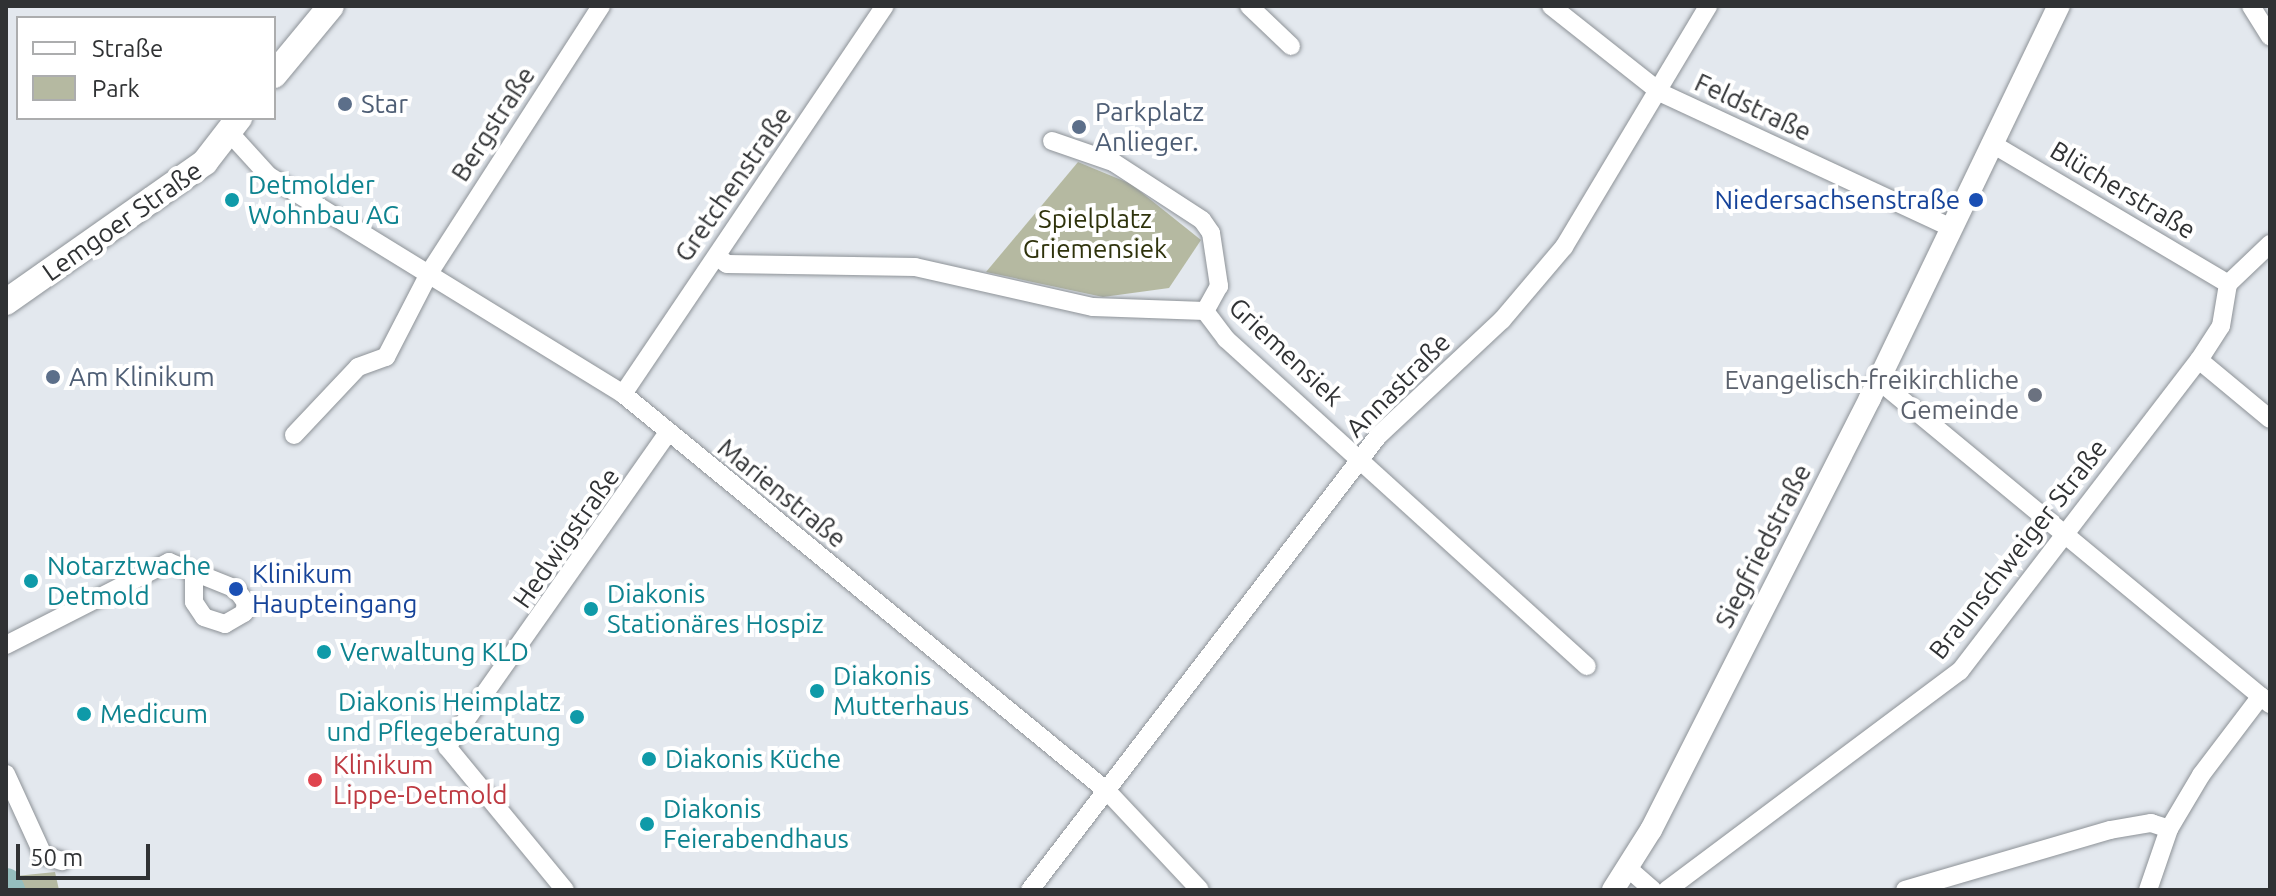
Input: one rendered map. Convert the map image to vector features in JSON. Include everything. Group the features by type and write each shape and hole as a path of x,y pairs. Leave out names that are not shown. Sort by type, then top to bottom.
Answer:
{"main road":[{"path":"276,73 331,6"},
{"name":"Lemgoer Straße","path":"6,283 233,124"},
{"name":"Lemgoer Straße","path":"6,302 205,162 233,124"}],"street":[{"name":"Bergstraße","path":"294,435 358,367 386,357 431,270 601,6"},
{"name":"Gretchenstraße","path":"623,394 719,258 885,6"},
{"path":"1249,6 1291,46"},
{"name":"Feldstraße","path":"1551,6 1661,93 1950,227"},
{"name":"Annastraße","path":"1030,890 1363,457 1502,320 1564,247 1661,93 1708,6"},
{"name":"Siegfriedstraße","path":"1613,890 1630,870 1878,380 2059,6"},
{"path":"2251,6 2270,36"},
{"name":"Marienstraße","path":"233,124 265,166 269,176 294,187 431,270 623,394 667,434 1108,792 1200,890"},
{"path":"1052,141 1113,162 1202,220 1211,233 1219,286 1205,311"},
{"name":"Blücherstraße","path":"1991,143 2228,284"},
{"path":"2228,284 2270,244"},
{"name":"Griemensiek","path":"719,258 915,267 1093,307 1205,311 1226,339 1363,457 1587,666"},
{"name":"Braunschweiger Straße","path":"1667,890 1960,671 2199,360 2221,326 2228,284"},
{"path":"2199,360 2270,419"},
{"path":"1878,380 2266,700 2169,829 2148,890"},
{"name":"Hedwigstraße","path":"565,890 447,747 667,434"},
{"path":"6,645 169,562 194,576"},
{"path":"6,774 43,855 62,861"},
{"path":"1905,890 2110,830 2151,823 2169,829"},
{"path":"1630,870 1653,890"}],"green space":[{"name":"Spielplatz Griemensiek","path":"1078,162 1131,184 1201,240 1169,288 1103,297 986,272"},
{"path":"55,872 59,890 6,890 6,877"}],"waterway":[{"path":"6,884 9,890"}],"place":[{"name":"Star","path":"345,104"},
{"name":"Parkplatz Anlieger.","path":"1079,127"},
{"name":"Detmolder Wohnbau AG","path":"232,200"},
{"name":"Niedersachsenstraße","path":"1976,200"},
{"name":"Am Klinikum","path":"53,377"},
{"name":"Evangelisch-freikirchliche Gemeinde","path":"2035,395"},
{"name":"Notarztwache Detmold","path":"31,581"},
{"name":"Klinikum Haupteingang","path":"236,589"},
{"name":"Diakonis Stationäres Hospiz","path":"591,609"},
{"name":"Verwaltung KLD","path":"324,652"},
{"name":"Diakonis Mutterhaus","path":"817,691"},
{"name":"Medicum","path":"84,714"},
{"name":"Diakonis Heimplatz und Pflegeberatung","path":"577,717"},
{"name":"Diakonis Küche","path":"649,759"},
{"name":"Klinikum Lippe-Detmold","path":"315,780"},
{"name":"Diakonis Feierabendhaus","path":"647,824"}]}
